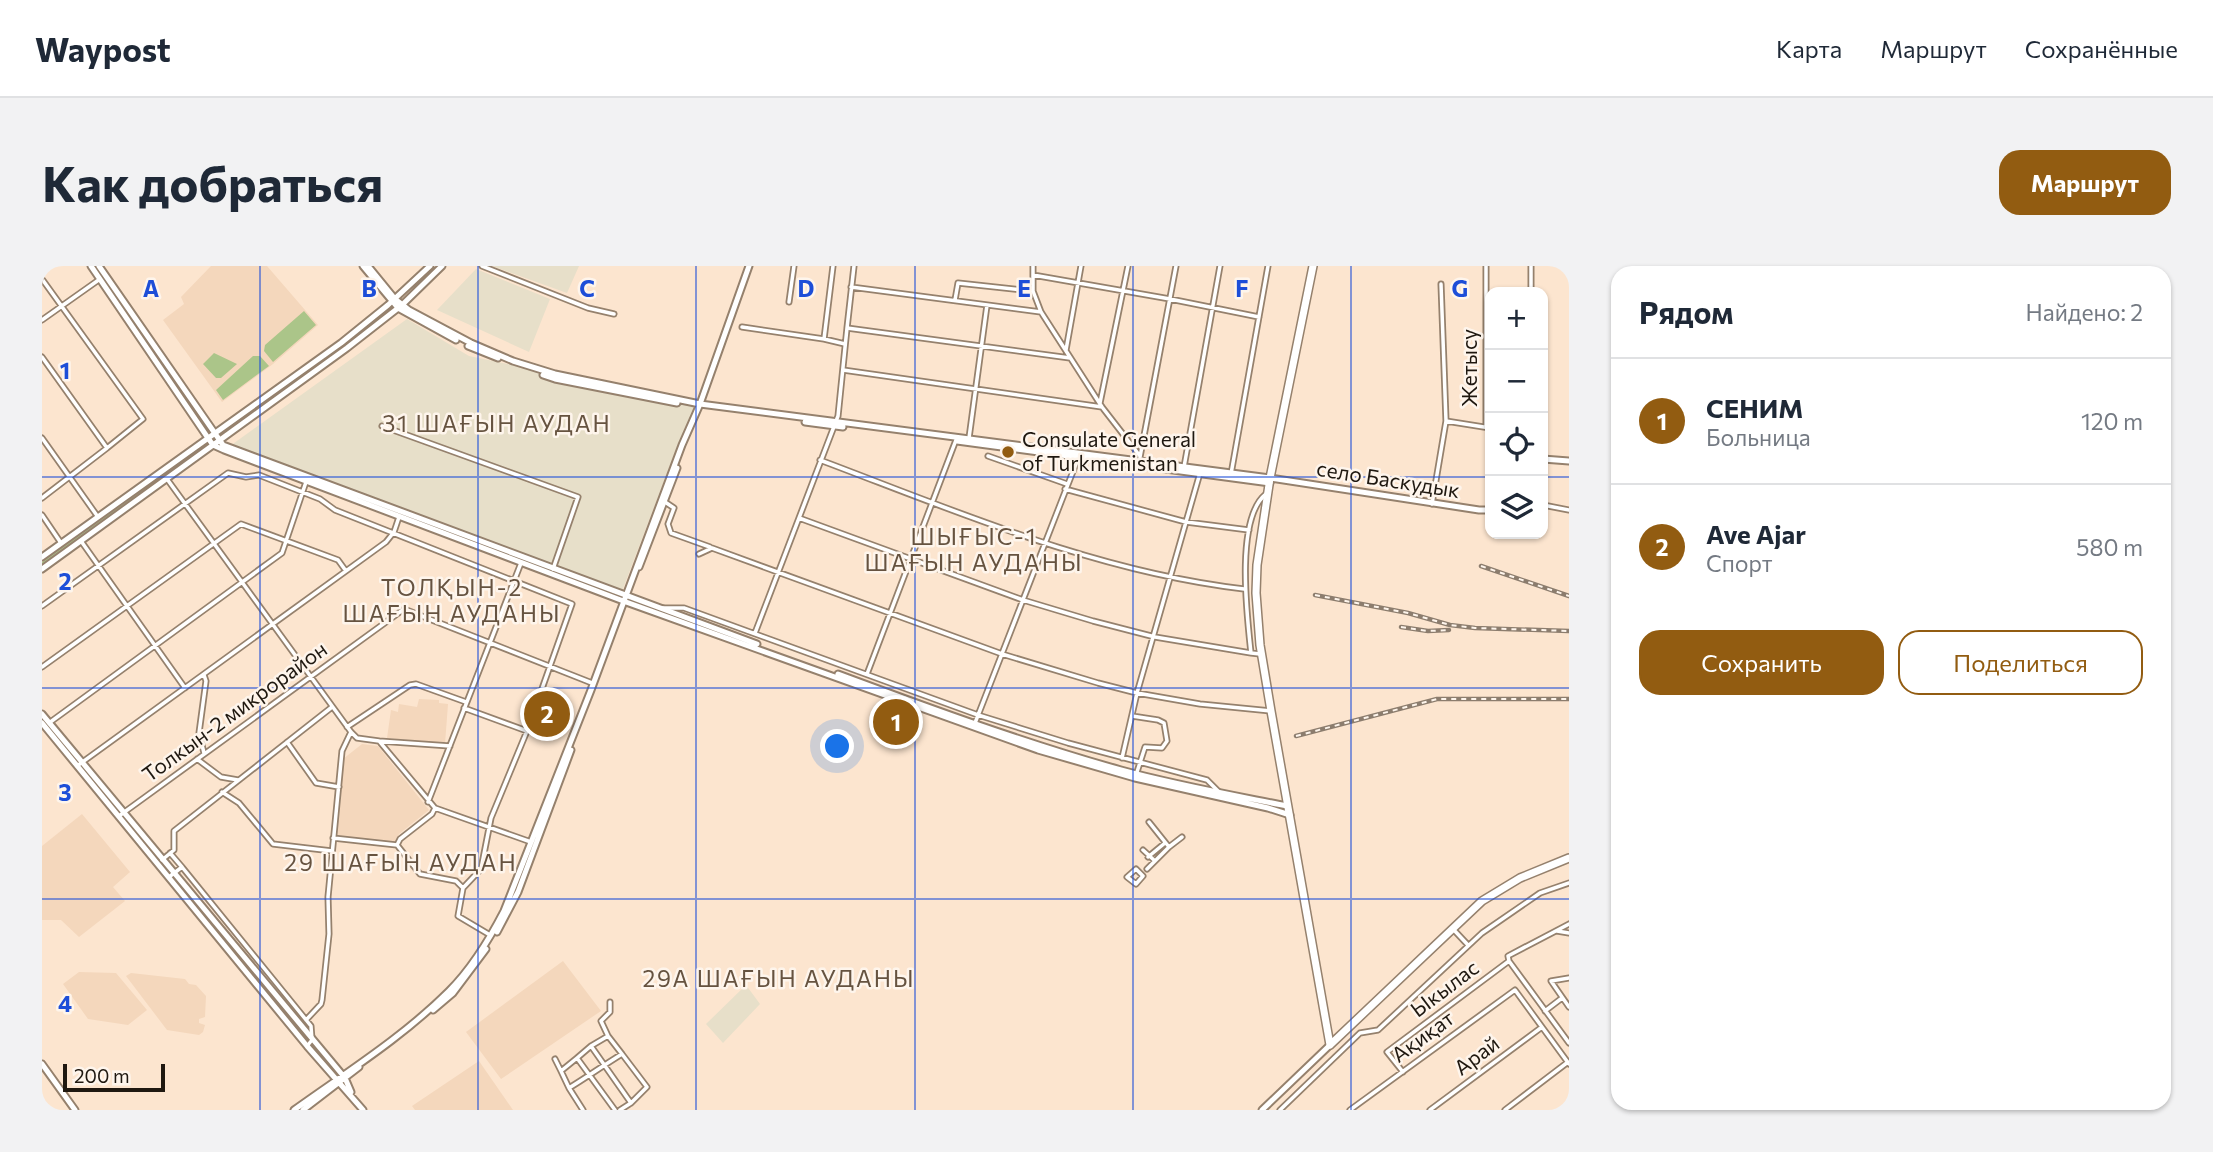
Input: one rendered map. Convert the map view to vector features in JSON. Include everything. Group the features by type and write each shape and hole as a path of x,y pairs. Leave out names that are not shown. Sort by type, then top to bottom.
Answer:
{"main road":[{"path":"91,266 216,443 400,517 449,533"},
{"path":"99,266 211,436"},
{"name":"село Баскудык","path":"366,266 393,301 428,326 481,352 555,379 701,406 1079,456 1140,461 1268,482 1280,481 1485,509"},
{"path":"42,557 341,342 393,301 430,266"},
{"path":"42,569 347,348 400,306 442,266"},
{"path":"626,599 701,406 751,266"},
{"path":"1313,266 1268,482 1255,593 1261,653 1330,1045"},
{"path":"294,1110 405,1032 450,990 493,936 534,843 682,445 701,406"},
{"path":"183,457 188,463"},
{"path":"1548,459 1569,461"},
{"path":"307,480 1050,754 1290,815"},
{"path":"42,713 45,724 343,1077 363,1110"},
{"path":"1221,796 1287,806"},
{"path":"121,815 162,860 171,875 336,1082 352,1095"},
{"path":"1262,1110 1482,901 1544,866 1569,858"},
{"path":"42,1064 75,1110"},
{"path":"303,1110 336,1082"}],"street":[{"path":"482,266 576,304 614,314"},
{"path":"789,302 794,266"},
{"path":"824,339 833,266"},
{"path":"755,633 834,424 843,370 854,266"},
{"path":"1033,266 1033,292 1041,312 1140,461"},
{"path":"1065,350 1081,266"},
{"path":"1101,405 1128,266"},
{"path":"1140,461 1176,266"},
{"path":"1183,470 1220,266"},
{"path":"1231,476 1268,266"},
{"name":"Жетысу","path":"1486,266 1488,413"},
{"path":"1531,266 1531,287"},
{"path":"1033,275 1259,317"},
{"path":"42,279 143,419 42,498"},
{"path":"42,320 100,279"},
{"path":"955,301 958,283 1033,292"},
{"path":"1432,504 1446,421 1441,284"},
{"path":"851,287 1041,312"},
{"path":"969,441 987,305"},
{"path":"742,327 845,344"},
{"path":"847,328 1070,358"},
{"path":"42,357 107,448"},
{"path":"843,370 1101,405"},
{"path":"1446,421 1485,428"},
{"path":"382,426 578,497 552,571"},
{"path":"42,438 98,517"},
{"path":"867,674 956,439"},
{"path":"988,456 1066,486 1186,522 1249,530"},
{"path":"974,726 1079,456"},
{"path":"820,460 1044,543 1171,578 1244,589"},
{"path":"1122,758 1137,693 1200,472"},
{"path":"42,606 228,473 246,477 259,475 325,501 335,510 572,604 489,828 481,869 463,888 457,916 493,936"},
{"path":"167,478 357,738 450,746"},
{"path":"45,724 282,553 307,480"},
{"path":"1251,653 1244,589 1249,530 1253,508 1268,482"},
{"path":"664,502 674,508 668,524 671,533 1002,654 1137,693 1200,704 1271,711"},
{"path":"1548,506 1569,510"},
{"path":"42,515 61,543"},
{"path":"80,764 386,542 400,517"},
{"path":"799,518 1023,600 1155,637 1261,653"},
{"path":"42,667 241,524 338,560 346,572"},
{"path":"81,541 186,688"},
{"path":"699,554 712,548"},
{"path":"428,802 523,560"},
{"path":"657,609 684,607 978,715 1207,780 1221,796"},
{"name":"Толкын-2 микрорайон","path":"121,815 404,609 490,643"},
{"path":"490,643 594,684"},
{"path":"204,676 206,681 199,733 204,753"},
{"path":"306,1020 322,1000 329,934 328,897 333,838 342,751 349,730 410,685 416,684 466,702"},
{"path":"162,860 174,850 174,831 332,707"},
{"path":"464,708 527,731"},
{"path":"1132,716 1164,723 1167,741 1165,746 1145,747 1136,776"},
{"path":"379,741 435,808 534,843"},
{"path":"287,742 316,783 339,787"},
{"path":"197,759 221,777 238,780"},
{"path":"222,792 239,803 273,844 332,851"},
{"path":"397,845 400,839 432,814 435,808"},
{"path":"1149,822 1169,847"},
{"path":"1147,869 1182,837"},
{"path":"333,838 397,845 420,874 456,881 463,888"},
{"path":"1148,857 1165,843"},
{"path":"1143,850 1155,861"},
{"path":"170,853 311,1026 312,1040 307,1046"},
{"path":"171,875 182,867"},
{"path":"1280,1110 1360,1033 1378,1030 1482,933 1539,893 1569,883"},
{"path":"1569,924 1508,956 1569,1043"},
{"path":"1453,929 1468,945"},
{"path":"1556,931 1569,933"},
{"name":"Ыкылас","path":"1402,1072 1387,1052 1509,961"},
{"path":"1569,978 1553,979 1551,983 1569,1007"},
{"name":"Ақиқат","path":"1350,1110 1515,989 1542,1027"},
{"path":"1545,1010 1562,998"},
{"path":"577,1058 617,1110 631,1103 647,1087 608,1036 601,1021 610,1012 611,1002"},
{"path":"1505,1110 1569,1063 1542,1027"},
{"name":"Арай","path":"1430,1110 1542,1027"},
{"path":"561,1071 591,1046 608,1036"},
{"path":"591,1046 631,1103"},
{"path":"569,1088 622,1054"},
{"path":"555,1059 583,1110"}],"shaded area":[{"path":"211,266 267,266 318,325 273,364 222,402 163,320 184,304 181,297"},
{"path":"492,266 579,266 567,293"},
{"path":"476,269 550,299 529,352 437,310"},
{"name":"31 ШАҒЫН АУДАН","path":"407,319 469,356 697,403 680,439 621,594 230,446"},
{"path":"419,699 439,700 439,703 448,704 445,744 387,738 391,710 398,712 399,704 417,707"},
{"path":"362,744 378,746 429,810 399,834 395,843 335,835 343,759"},
{"path":"82,814 130,872 113,887 125,901 79,937 61,920 42,920 42,846"},
{"path":"563,961 601,1011 501,1079 466,1032"},
{"path":"79,972 116,973 147,1010 128,1025 88,1019 63,984"},
{"path":"131,973 185,979 189,984 196,985 206,996 205,1017 199,1019 199,1023 205,1025 203,1032 199,1035 167,1030 126,976"},
{"path":"746,985 760,1004 723,1043 706,1024"},
{"path":"479,1061 513,1110 415,1110 412,1106"}],"green space":[{"path":"304,311 316,325 273,362 264,351 265,345"},
{"path":"214,353 237,364 221,378 216,378 203,364"},
{"path":"253,356 260,356 269,366 223,400 216,390"},
{"path":"183,461 183,464 42,565 42,562"}],"railway":[{"path":"1481,566 1569,596"},
{"path":"1315,595 1408,613 1450,625 1569,631"},
{"path":"1401,627 1428,631 1449,630"},
{"path":"1296,736 1437,699 1569,699"}],"place":[{"name":"Consulate General of Turkmenistan","path":"1008,452"},
{"name":"Ave Ajar","path":"547,714"},
{"name":"СЕНИМ","path":"896,722"}],"district":[{"name":"31 ШАҒЫН АУДАН","path":"497,424"},
{"name":"ШЫҒЫС-1 ШАҒЫН АУДАНЫ","path":"974,550"},
{"name":"ТОЛҚЫН-2 ШАҒЫН АУДАНЫ","path":"452,601"},
{"name":"29 ШАҒЫН АУДАН","path":"401,863"},
{"name":"29А ШАҒЫН АУДАНЫ","path":"779,979"}]}
